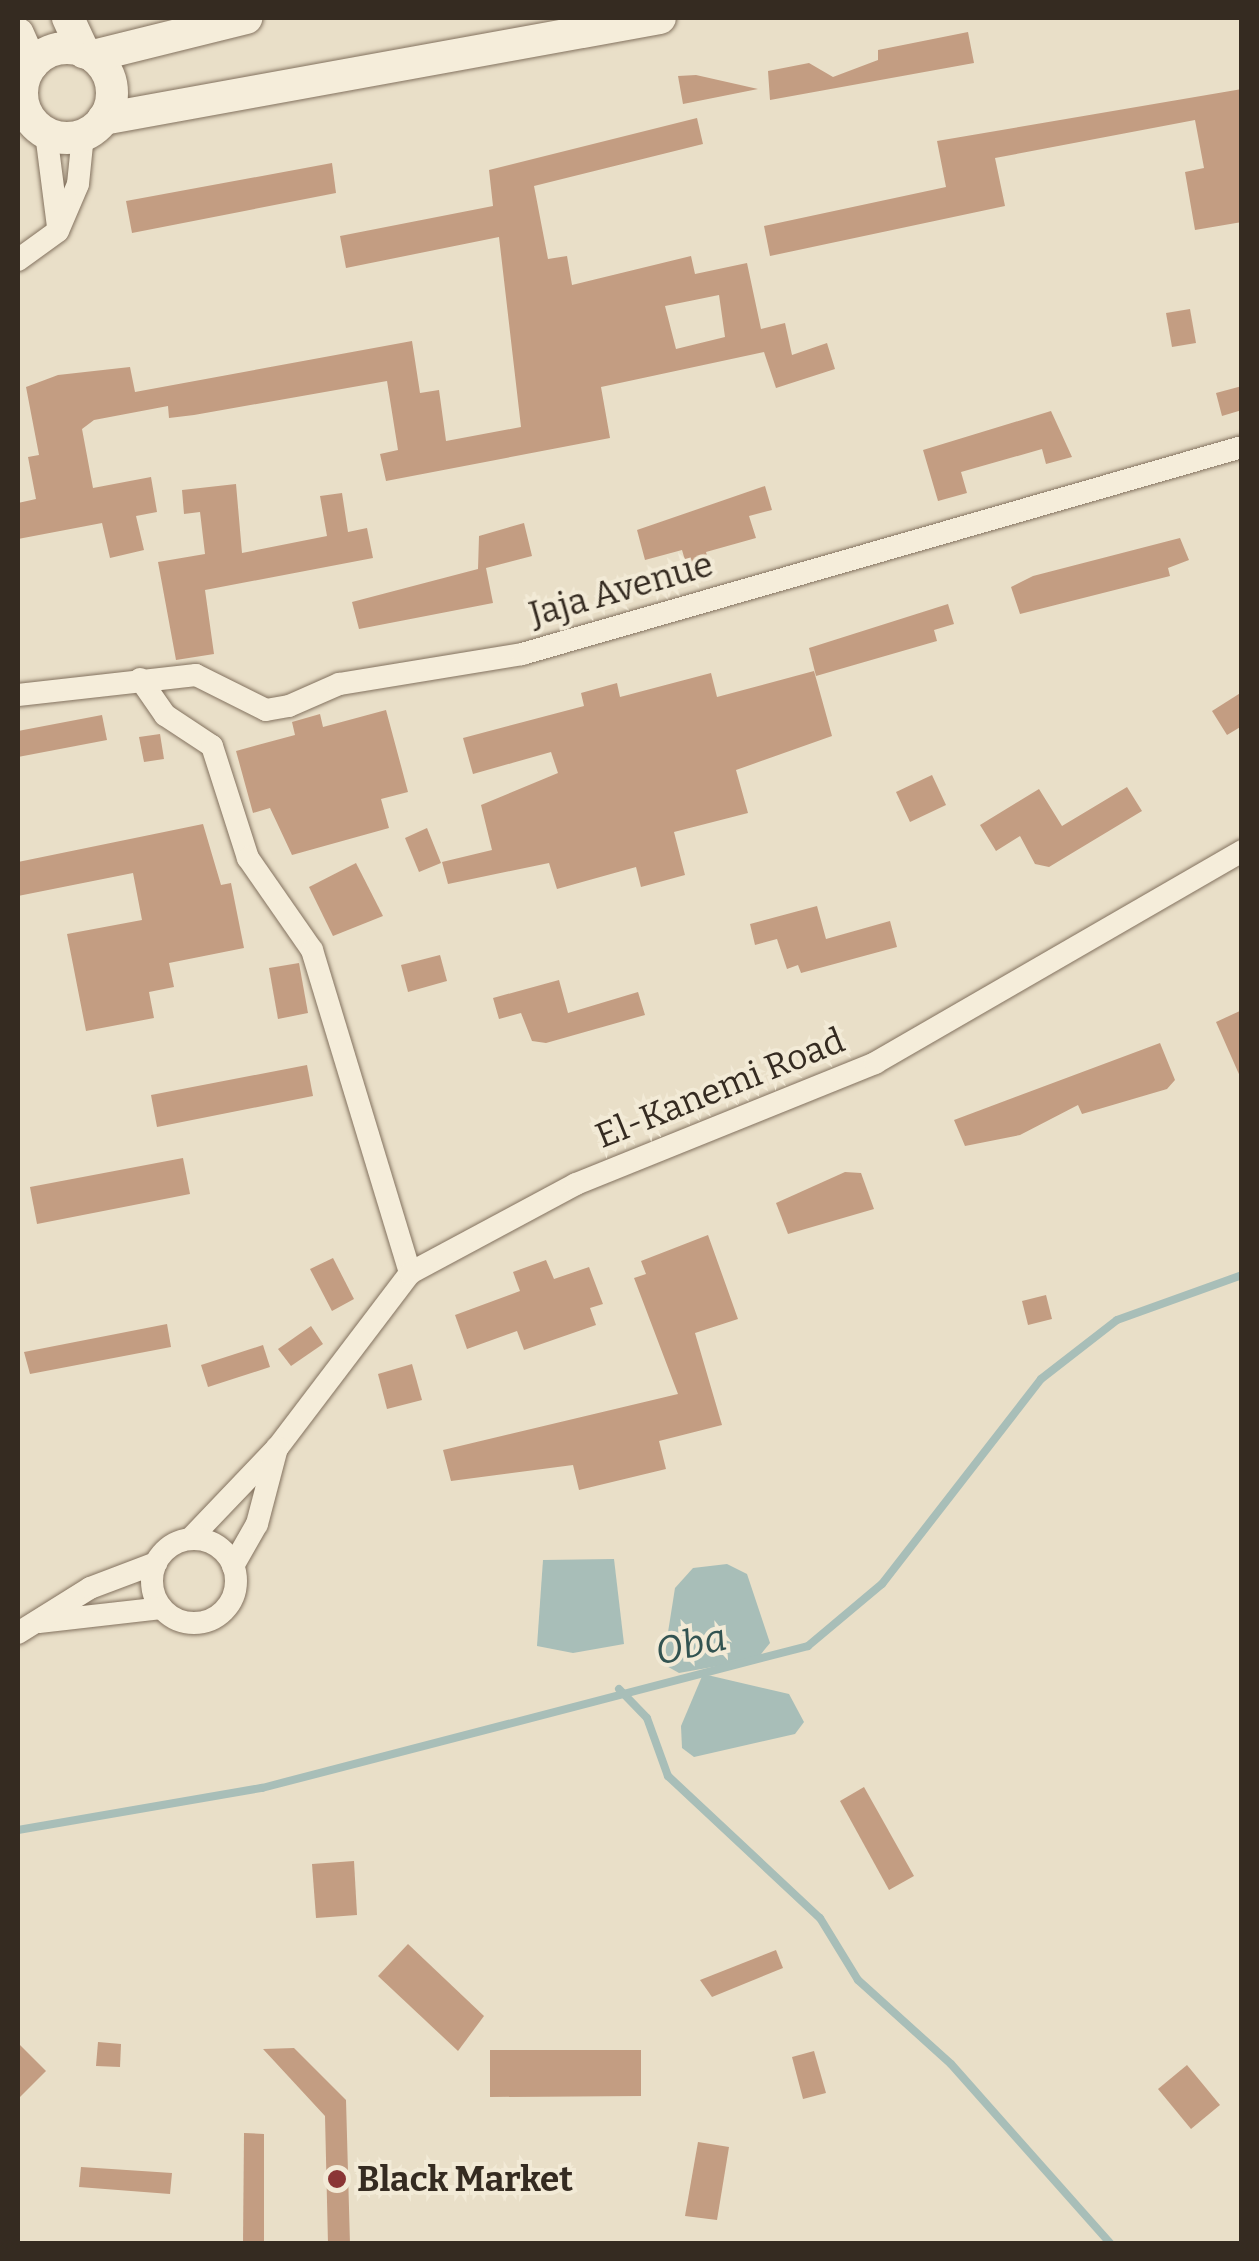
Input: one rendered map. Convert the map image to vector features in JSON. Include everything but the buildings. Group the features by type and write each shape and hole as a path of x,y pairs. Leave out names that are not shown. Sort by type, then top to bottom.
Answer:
{"street":[{"path":"18,260 58,231 78,184 93,127 112,92 68,18"},
{"path":"32,66 56,50 88,54 236,18"},
{"path":"46,133 660,18"},
{"path":"18,34 32,66 25,108 46,133 58,231"},
{"name":"Jaja Avenue","path":"18,695 196,675 266,710 289,706 339,684 522,654 1242,447"},
{"path":"140,679 165,715 212,746 248,858 312,950 410,1273"},
{"name":"El-Kanemi Road","path":"190,1539 278,1446 410,1273 576,1184 876,1063 1242,851"},
{"name":"El-Kanemi Road","path":"233,1566 257,1524 278,1446"},
{"path":"190,1539 218,1546 233,1566 234,1595 215,1617 186,1622 162,1608 27,1628 156,1564 190,1539"},
{"path":"156,1564 162,1608"}],"water":[{"path":"614,1559 624,1644 573,1653 537,1646 543,1560"},
{"path":"727,1564 747,1574 770,1643 757,1659 679,1673 663,1664 675,1588 693,1568"},
{"path":"703,1674 789,1694 804,1722 795,1734 694,1757 682,1748 681,1726"}],"waterway":[{"name":"Oba","path":"18,1830 262,1788 808,1646 882,1584 1041,1379 1117,1320 1242,1275"},
{"path":"619,1689 647,1718 668,1776 820,1918 858,1980 951,2064 1111,2244"}],"place":[{"name":"Black Market","path":"337,2179"}]}
